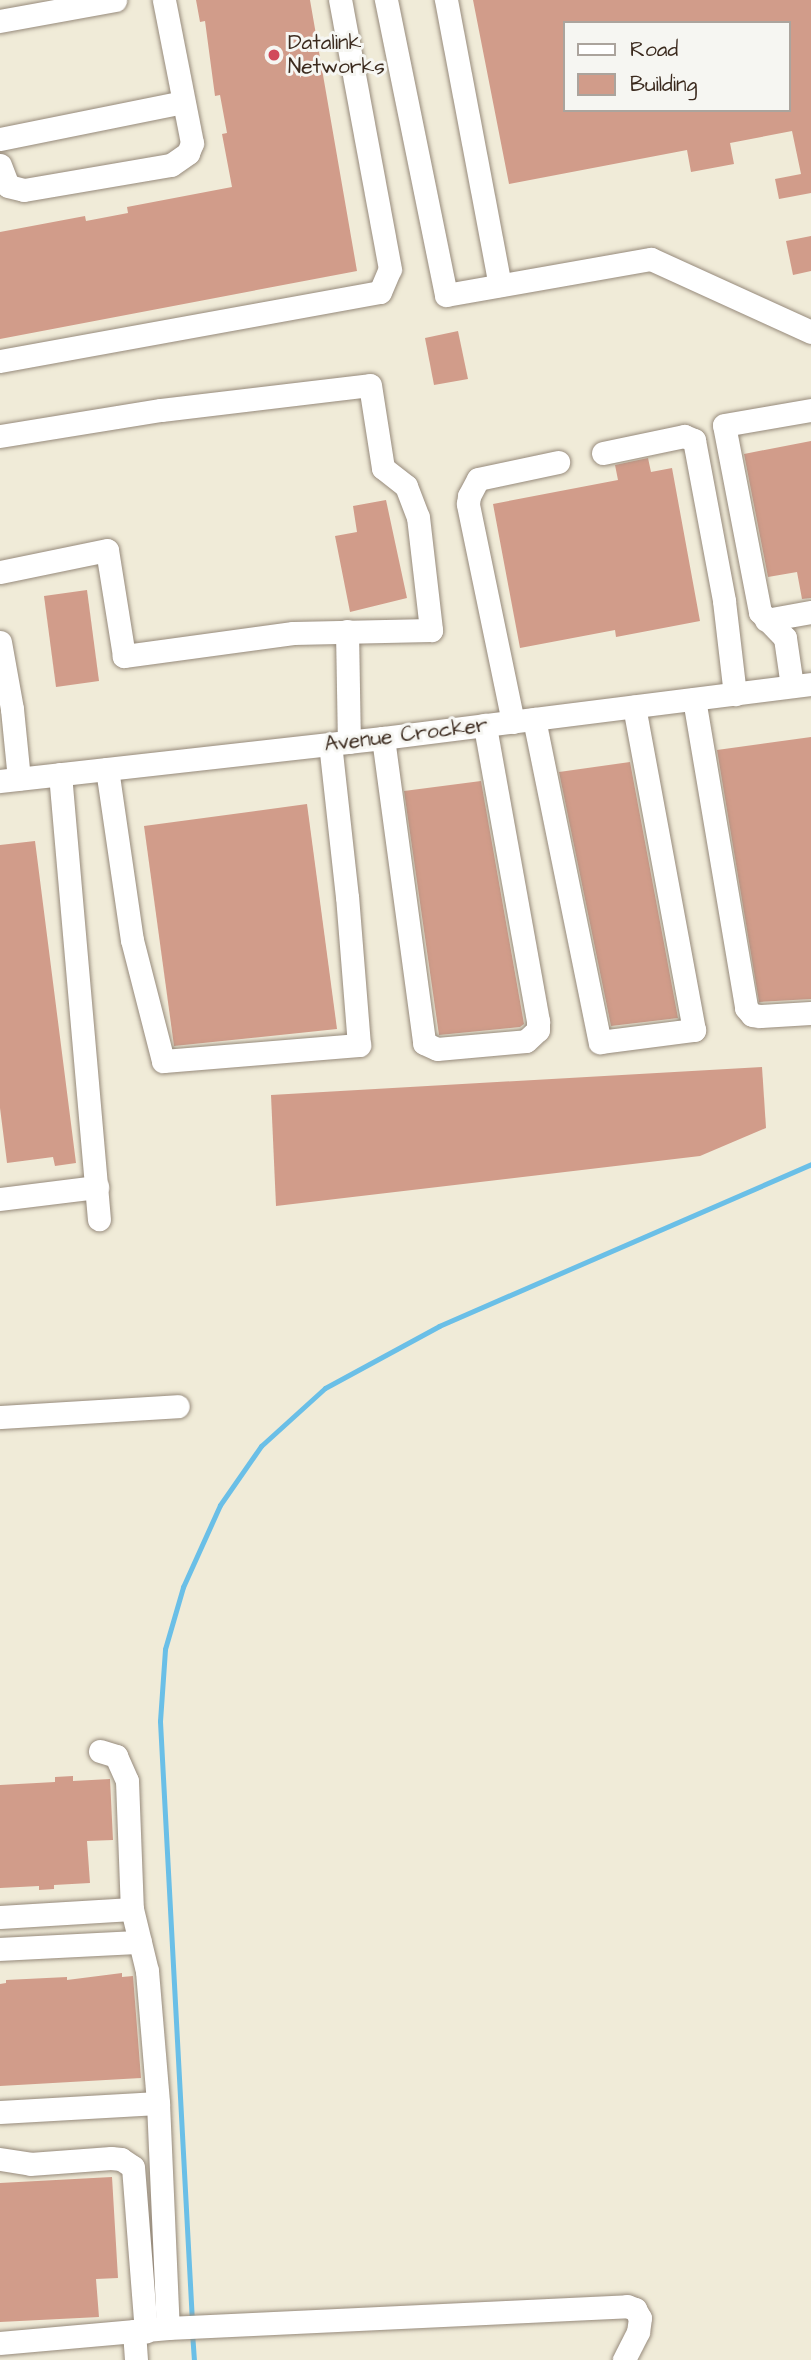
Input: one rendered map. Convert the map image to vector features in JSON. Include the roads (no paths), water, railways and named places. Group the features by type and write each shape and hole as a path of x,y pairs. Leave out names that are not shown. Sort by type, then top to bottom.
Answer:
{"street":[{"path":"0,21 70,4 115,0"},
{"path":"0,165 8,186 24,190 171,164 188,153 192,143 164,0"},
{"path":"0,361 380,292 390,269 340,0"},
{"path":"386,0 446,295 652,259 811,332"},
{"path":"446,0 500,285"},
{"path":"0,139 183,102"},
{"path":"0,436 161,410 370,384 383,468 406,486 418,517 431,630 293,633 124,656 107,550 0,572"},
{"path":"802,685 785,638 760,612 724,425 811,410"},
{"path":"603,453 684,436 694,440 724,601 735,694"},
{"path":"558,462 478,479 468,504 524,720 600,1042 694,1030 634,707"},
{"path":"766,620 811,612"},
{"path":"107,769 132,940 163,1061 359,1045 347,897 340,743 347,631"},
{"path":"0,642 10,780"},
{"name":"Avenue Crocker","path":"10,780 383,738 802,685"},
{"path":"694,699 746,1008 752,1014 760,1016 811,1013"},
{"path":"383,738 424,1043 437,1049 526,1041 538,1030 538,1021 485,725"},
{"path":"60,774 99,1219"},
{"path":"0,1199 97,1187"},
{"path":"0,1417 178,1406"},
{"path":"100,1751 116,1756 127,1781 132,1909 147,1971 158,2103 149,2330 136,2360"},
{"path":"0,1917 132,1909"},
{"path":"0,1949 140,1942"},
{"path":"0,2112 158,2103"},
{"path":"0,2160 30,2164 111,2158 121,2159 133,2167 149,2330"},
{"path":"0,2343 149,2330 627,2306 635,2309 640,2318 638,2332 625,2360"}],"waterway":[{"path":"192,2322 160,1721 165,1649 183,1587 220,1505 261,1446 325,1388 439,1326 811,1164"},
{"path":"192,2332 194,2360"}],"place":[{"name":"Datalink Networks","path":"274,55"}]}
